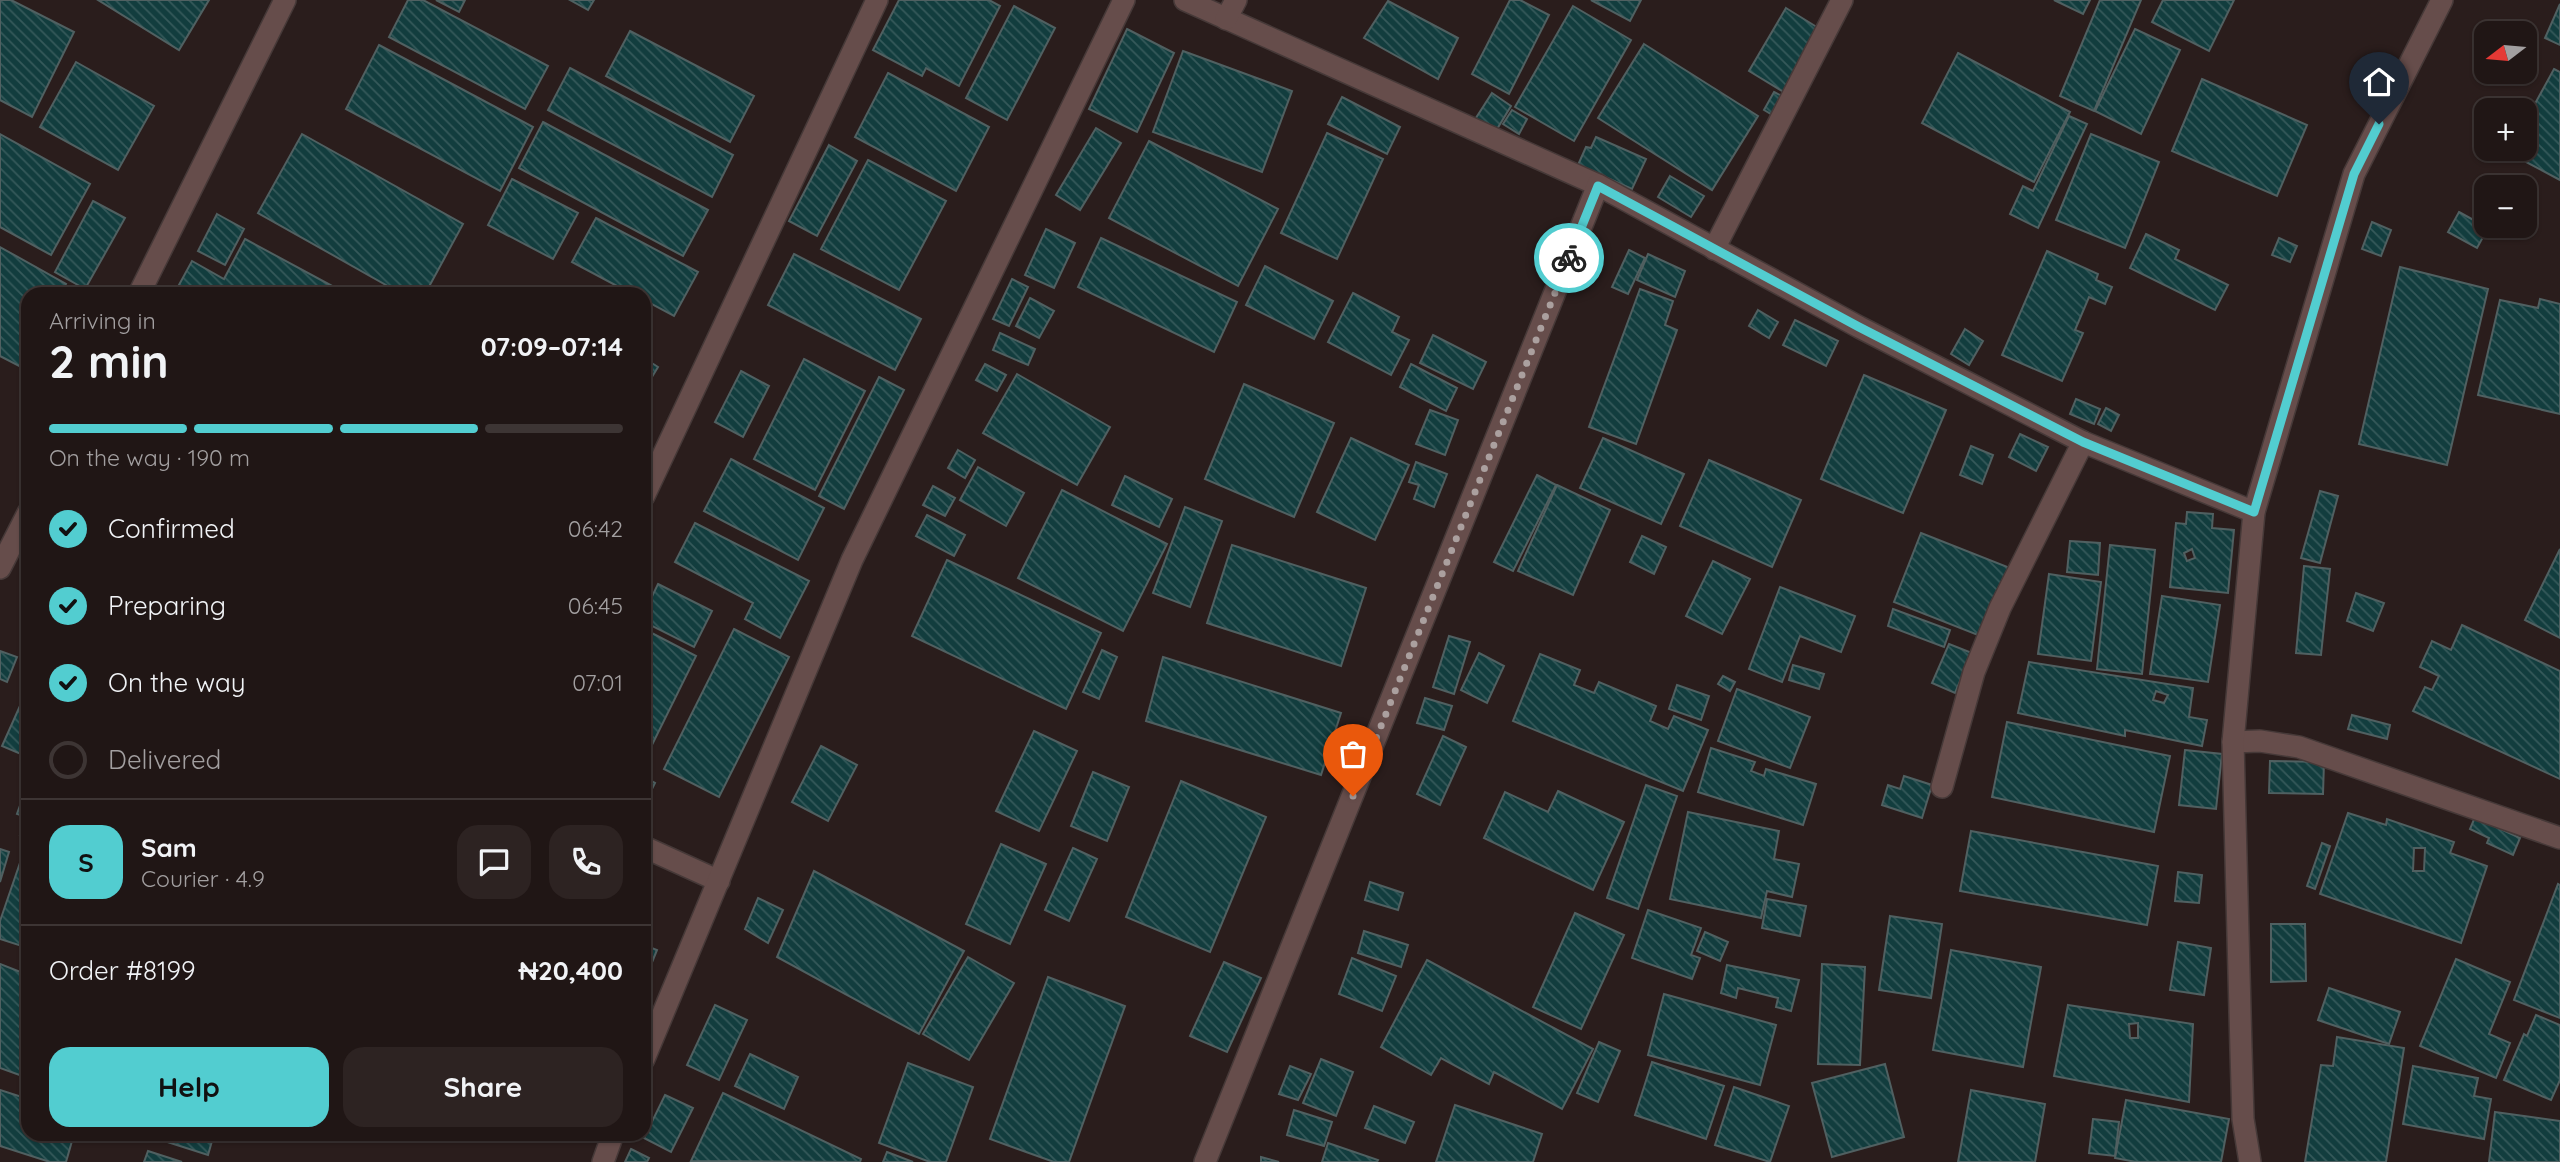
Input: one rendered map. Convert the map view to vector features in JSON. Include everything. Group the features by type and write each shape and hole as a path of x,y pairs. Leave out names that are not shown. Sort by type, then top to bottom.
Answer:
{"street":[{"path":"142,287 285,0"},
{"path":"651,481 877,0"},
{"path":"651,1042 852,560 1124,0"},
{"path":"1185,0 1231,9 1598,186 1859,327 2083,442 2254,512"},
{"path":"1714,249 1842,0"},
{"path":"2250,1162 2244,1119 2241,1050 2233,742 2254,512 2354,174 2442,0"},
{"path":"1205,1162 1598,186"},
{"path":"1942,787 1974,672 2000,608 2083,442"},
{"path":"0,568 21,527"},
{"path":"2233,742 2260,741 2299,747 2560,838"},
{"path":"651,851 719,881"},
{"path":"603,1162 610,1141"}],"building":[{"path":"0,0 11,0 74,32 32,117 0,100"},
{"path":"98,0 209,0 179,50"},
{"path":"408,0 423,0 548,66 525,109 389,37"},
{"path":"436,0 465,0 459,12"},
{"path":"570,0 594,0 588,10"},
{"path":"899,0 989,0 1000,6 959,86 926,68 922,76 873,50"},
{"path":"1510,0 1520,0 1549,15 1509,94 1472,74"},
{"path":"1591,0 1641,0 1630,21"},
{"path":"2054,0 2090,0 2083,14"},
{"path":"2100,0 2141,0 2094,111 2060,96"},
{"path":"2163,0 2234,0 2209,51 2152,22"},
{"path":"1388,1 1458,38 1438,79 1364,38"},
{"path":"2560,4 2560,45 2545,38"},
{"path":"1014,6 1055,28 1007,120 966,98"},
{"path":"1573,6 1631,40 1574,141 1515,107"},
{"path":"1786,8 1820,29 1787,94 1749,71"},
{"path":"1127,29 1174,53 1137,132 1089,109"},
{"path":"2135,29 2180,50 2141,134 2095,111"},
{"path":"630,31 754,96 730,142 606,76"},
{"path":"1644,44 1758,116 1712,190 1598,118"},
{"path":"379,45 533,127 500,191 346,109"},
{"path":"1183,51 1292,91 1262,172 1153,132"},
{"path":"1958,53 2070,112 2034,182 1922,123"},
{"path":"76,62 154,106 118,170 40,127"},
{"path":"570,68 733,155 712,197 548,110"},
{"path":"2554,69 2560,72 2560,180 2524,161 2537,161 2537,100"},
{"path":"888,73 989,127 956,191 855,137"},
{"path":"2202,79 2307,125 2277,196 2172,151"},
{"path":"1774,92 1786,98 1776,117 1764,110"},
{"path":"1492,93 1511,106 1494,134 1474,121"},
{"path":"1342,97 1400,127 1387,154 1328,124"},
{"path":"1512,110 1527,119 1519,134 1503,124"},
{"path":"2069,116 2087,124 2038,228 2010,214 2023,186 2033,191"},
{"path":"543,122 708,210 683,256 519,168"},
{"path":"1096,128 1121,143 1080,210 1056,195"},
{"path":"1327,133 1383,159 1337,259 1281,233"},
{"path":"0,134 90,184 51,255 0,227"},
{"path":"302,134 463,224 429,287 390,287 258,213"},
{"path":"2091,134 2159,162 2125,248 2056,220"},
{"path":"1596,137 1646,159 1632,189 1578,165 1586,147 1591,148"},
{"path":"1149,141 1278,209 1238,286 1109,218"},
{"path":"829,145 857,161 817,236 789,221"},
{"path":"868,160 946,201 899,290 821,249"},
{"path":"1670,176 1704,196 1691,217 1658,197"},
{"path":"512,179 578,213 553,259 488,225"},
{"path":"93,201 125,218 86,287 55,272"},
{"path":"2459,212 2474,220 2474,238 2482,238 2477,248 2448,232"},
{"path":"217,214 244,229 225,265 198,251"},
{"path":"596,218 698,272 674,316 651,304 651,287 619,287 572,262"},
{"path":"2372,222 2391,230 2381,256 2362,249"},
{"path":"1046,229 1075,243 1054,288 1025,275"},
{"path":"2146,234 2179,250 2175,259 2228,285 2215,310 2130,268"},
{"path":"1101,238 1237,302 1214,352 1078,287"},
{"path":"2279,238 2297,246 2290,262 2272,255"},
{"path":"245,239 334,287 178,287 192,261 224,279"},
{"path":"0,247 66,284 64,287 21,287 21,367 0,356"},
{"path":"1629,250 1645,258 1628,294 1612,287"},
{"path":"2047,251 2098,274 2096,280 2112,287 2105,304 2089,297 2075,330 2083,333 2062,381 2002,355"},
{"path":"794,254 921,319 895,370 768,305"},
{"path":"1648,254 1685,271 1675,297 1637,280"},
{"path":"1265,266 1333,301 1314,339 1246,305"},
{"path":"2400,267 2488,289 2447,465 2359,444"},
{"path":"1012,279 1028,287 1009,326 993,319"},
{"path":"1640,289 1673,301 1665,325 1677,330 1636,444 1589,427"},
{"path":"1353,293 1399,317 1392,332 1409,340 1391,375 1328,342"},
{"path":"1030,298 1054,311 1039,338 1016,326"},
{"path":"2540,299 2560,304 2560,414 2478,395 2500,300 2538,308"},
{"path":"1758,310 1778,322 1769,338 1749,326"},
{"path":"1795,320 1838,341 1826,366 1783,345"},
{"path":"1965,329 1983,341 1969,365 1951,354"},
{"path":"1000,333 1035,349 1028,365 993,350"},
{"path":"1433,335 1486,362 1473,389 1420,363"},
{"path":"804,359 865,391 815,490 754,459"},
{"path":"651,362 658,367 651,378"},
{"path":"985,364 1006,375 997,391 976,380"},
{"path":"1411,364 1457,388 1446,411 1400,387"},
{"path":"741,371 769,386 743,437 715,422"},
{"path":"1017,374 1110,427 1077,485 983,433"},
{"path":"1864,375 1946,410 1903,513 1821,479"},
{"path":"879,377 904,390 844,509 819,496"},
{"path":"1244,384 1334,423 1294,517 1205,479"},
{"path":"2076,399 2100,409 2094,424 2070,414"},
{"path":"2106,408 2119,415 2111,431 2098,424"},
{"path":"1430,410 1458,420 1445,455 1416,444"},
{"path":"2020,434 2048,447 2036,471 2009,457"},
{"path":"1351,438 1409,465 1375,540 1317,512"},
{"path":"1603,438 1684,474 1661,524 1580,488"},
{"path":"1971,446 1993,455 1982,484 1960,475"},
{"path":"958,450 975,460 965,478 948,468"},
{"path":"731,459 824,508 798,560 704,511"},
{"path":"1709,460 1801,500 1772,567 1680,526"},
{"path":"1416,462 1447,474 1434,507 1414,499 1419,485 1409,482"},
{"path":"978,467 1024,493 1006,526 960,500"},
{"path":"1537,475 1556,485 1513,571 1494,562"},
{"path":"1125,476 1172,499 1159,527 1112,505"},
{"path":"1557,485 1610,510 1573,595 1518,571"},
{"path":"933,486 955,498 945,516 923,505"},
{"path":"1062,490 1167,544 1123,631 1018,578"},
{"path":"2320,491 2338,496 2320,563 2301,558"},
{"path":"1185,507 1222,521 1190,607 1153,593"},
{"path":"2187,512 2213,514 2212,528 2234,530 2228,593 2170,587 2176,523 2186,524","holes":["2192,549 2195,558 2187,561 2184,553"]},
{"path":"927,515 965,535 954,556 916,536"},
{"path":"695,523 809,581 780,638 745,619 753,603 675,562"},
{"path":"1921,533 2010,568 1983,637 1894,602"},
{"path":"1642,536 1666,547 1654,574 1630,562"},
{"path":"2070,541 2100,543 2098,575 2067,572"},
{"path":"1232,545 1366,588 1341,666 1207,623"},
{"path":"2110,545 2155,550 2142,674 2097,669"},
{"path":"2560,549 2560,638 2525,620"},
{"path":"947,560 1101,633 1066,709 912,636"},
{"path":"1713,561 1750,579 1722,634 1686,616"},
{"path":"2304,566 2330,569 2321,655 2296,653"},
{"path":"2049,574 2101,582 2091,661 2038,654"},
{"path":"658,584 712,611 694,647 651,626 651,598"},
{"path":"1780,587 1855,616 1841,652 1800,636 1782,682 1749,669"},
{"path":"2356,593 2384,603 2373,631 2347,621"},
{"path":"2162,596 2220,605 2208,682 2150,674"},
{"path":"1893,609 1950,630 1944,647 1888,626"},
{"path":"2462,625 2560,671 2560,779 2413,711 2425,687 2432,690 2439,676 2420,667 2432,641 2451,650"},
{"path":"734,629 789,657 719,797 664,769"},
{"path":"651,633 696,656 651,747"},
{"path":"1449,636 1470,642 1454,694 1433,687"},
{"path":"1949,644 1972,653 1955,693 1932,683"},
{"path":"1102,650 1117,657 1099,699 1083,692"},
{"path":"0,651 17,657 7,682 0,679"},
{"path":"1479,653 1504,666 1487,703 1461,690"},
{"path":"1540,654 1580,670 1574,685 1594,693 1599,682 1656,706 1650,721 1668,729 1674,716 1708,730 1683,791 1513,721"},
{"path":"1163,657 1341,713 1321,775 1146,721"},
{"path":"2029,662 2193,688 2189,717 2207,720 2202,746 2125,730 2125,736 2018,713","holes":["2156,691 2168,695 2164,703 2153,700"]},
{"path":"1793,665 1824,674 1819,689 1789,680"},
{"path":"1723,676 1735,682 1730,691 1718,684"},
{"path":"1677,685 1709,696 1701,720 1669,709"},
{"path":"1737,689 1810,717 1790,768 1718,741"},
{"path":"1425,698 1452,706 1444,730 1417,723"},
{"path":"21,704 21,754 2,746"},
{"path":"2352,715 2390,725 2387,739 2348,729"},
{"path":"2007,722 2170,756 2154,832 1992,797"},
{"path":"1034,731 1077,751 1039,831 996,811"},
{"path":"1443,736 1466,747 1440,805 1417,794"},
{"path":"821,746 857,765 828,821 792,802"},
{"path":"1711,748 1755,762 1751,771 1764,776 1766,769 1816,784 1803,825 1698,792"},
{"path":"2185,750 2222,754 2216,809 2179,805"},
{"path":"2270,761 2324,762 2323,794 2269,793"},
{"path":"1093,772 1129,787 1107,841 1071,826"},
{"path":"1904,776 1932,785 1922,818 1882,805 1888,785 1900,789"},
{"path":"1181,781 1266,817 1210,952 1126,917"},
{"path":"1646,785 1677,796 1638,909 1607,898"},
{"path":"1558,791 1624,822 1593,890 1484,838 1505,792 1548,812"},
{"path":"1688,812 1779,831 1774,859 1799,864 1792,897 1767,891 1761,918 1670,899"},
{"path":"2348,813 2386,825 2387,819 2454,842 2450,853 2487,866 2461,943 2320,894","holes":["2414,848 2425,848 2424,871 2413,871"]},
{"path":"2475,817 2520,838 2513,855 2487,843 2489,838 2470,829"},
{"path":"1971,831 2158,866 2147,925 1960,891"},
{"path":"2322,843 2330,846 2315,889 2307,886"},
{"path":"1001,844 1046,864 1010,944 966,924"},
{"path":"1073,848 1097,859 1069,921 1045,910"},
{"path":"0,849 9,852 0,882"},
{"path":"21,860 21,946 0,939 0,921"},
{"path":"814,871 964,951 919,1034 777,957"},
{"path":"2178,872 2202,875 2199,903 2175,901"},
{"path":"1370,882 1403,893 1398,910 1365,900"},
{"path":"2558,884 2560,885 2560,1018 2514,1000"},
{"path":"758,898 783,910 768,943 745,929"},
{"path":"1767,899 1806,906 1800,936 1762,928"},
{"path":"1648,910 1701,928 1691,955 1700,958 1692,979 1632,958"},
{"path":"1575,913 1624,935 1581,1029 1533,1007"},
{"path":"1890,916 1942,924 1931,998 1879,990"},
{"path":"2271,924 2305,924 2306,981 2271,982"},
{"path":"1364,931 1408,945 1401,967 1358,953"},
{"path":"1705,932 1728,942 1720,961 1697,951"},
{"path":"2178,942 2211,948 2204,995 2170,990"},
{"path":"651,948 657,950 651,965"},
{"path":"1951,950 2041,967 2023,1067 1933,1050"},
{"path":"968,957 1014,983 969,1060 923,1034"},
{"path":"1352,958 1396,976 1382,1011 1339,994"},
{"path":"2456,959 2510,982 2489,1034 2510,1043 2496,1078 2420,1046"},
{"path":"1427,960 1593,1049 1562,1109 1494,1072 1489,1084 1441,1058 1431,1075 1381,1047"},
{"path":"1224,962 1261,978 1227,1052 1190,1036"},
{"path":"0,964 21,972 21,1076 0,1068"},
{"path":"1822,964 1865,967 1860,1065 1818,1064"},
{"path":"1727,965 1799,980 1791,1011 1776,1007 1778,998 1738,988 1736,998 1721,993"},
{"path":"1048,977 1125,1006 1069,1162 1054,1162 990,1139"},
{"path":"2329,988 2400,1012 2389,1044 2318,1020"},
{"path":"1664,994 1776,1025 1760,1085 1648,1055"},
{"path":"715,1005 747,1020 719,1080 687,1065"},
{"path":"2068,1005 2193,1024 2189,1102 2054,1076","holes":["2138,1023 2138,1038 2130,1038 2129,1024"]},
{"path":"2536,1015 2560,1025 2560,1080 2551,1100 2504,1080 2524,1034 2527,1036"},
{"path":"2337,1037 2404,1048 2386,1162 2305,1162 2321,1065 2333,1066"},
{"path":"1599,1042 1620,1051 1598,1102 1577,1093"},
{"path":"750,1054 798,1077 784,1109 735,1086"},
{"path":"1321,1059 1353,1072 1336,1116 1303,1103"},
{"path":"1652,1062 1724,1086 1706,1139 1635,1115"},
{"path":"908,1063 973,1087 946,1162 930,1162 879,1143"},
{"path":"1885,1064 1904,1137 1832,1157 1812,1083"},
{"path":"1290,1066 1311,1074 1298,1100 1279,1094"},
{"path":"2413,1066 2478,1078 2474,1096 2491,1099 2484,1139 2403,1124"},
{"path":"1734,1087 1789,1106 1770,1162 1715,1145"},
{"path":"0,1090 21,1097 21,1141 72,1141 66,1162 50,1162 0,1146"},
{"path":"1971,1090 2045,1104 2035,1162 1958,1162"},
{"path":"723,1093 861,1159 860,1162 691,1161"},
{"path":"665,1095 693,1108 671,1152 650,1141 651,1124"},
{"path":"2126,1100 2229,1119 2221,1162 2136,1162 2115,1158"},
{"path":"1455,1105 1542,1134 1533,1162 1436,1162"},
{"path":"1374,1106 1414,1122 1405,1143 1365,1128"},
{"path":"1294,1110 1332,1122 1324,1146 1287,1135"},
{"path":"2495,1112 2560,1121 2560,1162 2489,1162"},
{"path":"2093,1119 2119,1122 2115,1156 2089,1153"},
{"path":"164,1141 212,1141 208,1155"},
{"path":"1328,1143 1378,1160 1322,1162"},
{"path":"631,1149 649,1158 647,1162 625,1162"},
{"path":"148,1151 182,1162 144,1162"},
{"path":"887,1152 913,1162 883,1162"},
{"path":"1261,1157 1279,1162 1261,1162"}],"way so far":[{"path":"1353,796 1569,258"}],"route":[{"path":"1569,258 1598,186 1859,327 2083,442 2254,512 2354,174 2379,124"}]}
